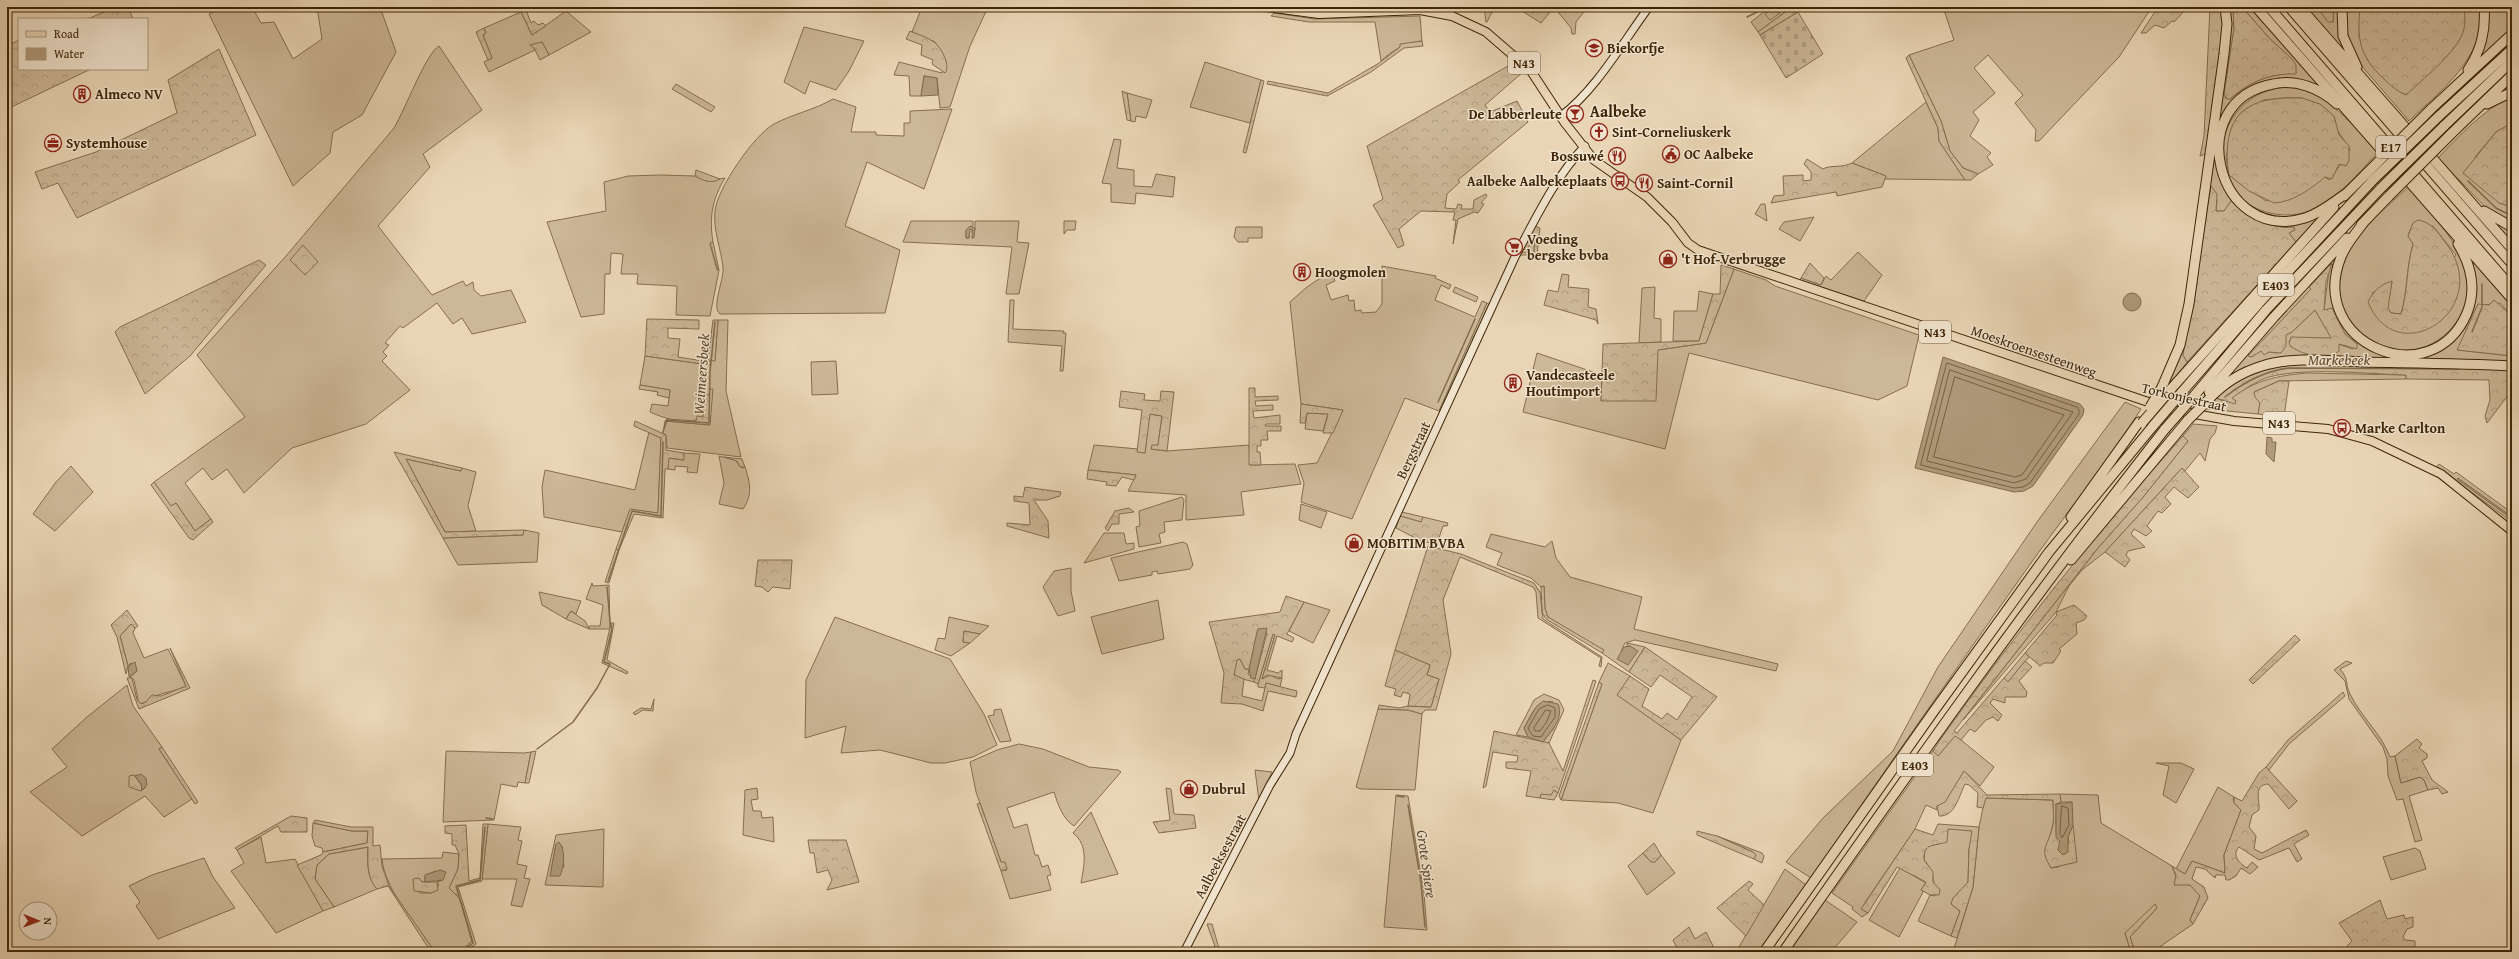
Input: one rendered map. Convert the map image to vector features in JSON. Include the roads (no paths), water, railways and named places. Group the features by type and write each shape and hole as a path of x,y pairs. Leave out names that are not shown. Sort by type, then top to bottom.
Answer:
{"highway":[{"path":"2167,388 2180,345 2189,304 2224,54 2226,24 2225,7"},
{"path":"2256,7 2512,299"},
{"name":"E17","path":"2270,7 2512,288"},
{"name":"E17","path":"2289,7 2512,264"},
{"path":"2300,7 2377,97 2487,214 2512,227"},
{"path":"2342,7 2343,36 2348,52 2377,97"},
{"path":"2460,81 2479,49 2485,22 2484,7"},
{"path":"2049,552 2058,534 2167,388 2347,193 2460,81 2512,34"},
{"name":"E403","path":"1764,952 1934,710 2049,552 2153,426 2260,302 2373,180 2438,117 2512,49"},
{"name":"E403","path":"1783,952 2054,573 2165,429 2266,310 2381,188 2512,61"},
{"path":"2054,573 2068,563 2207,399 2274,317 2389,196 2512,75"},
{"path":"2347,193 2327,207 2305,218 2275,220 2256,213 2235,197 2223,178 2218,156 2220,132 2229,113 2246,96 2268,85 2289,83 2307,86 2323,93 2344,110 2369,135"},
{"path":"2474,112 2512,92"},
{"path":"2445,170 2512,249"},
{"path":"2364,222 2347,246 2339,263 2335,286 2339,309 2346,323 2360,339 2381,351 2405,355 2427,351 2446,340 2464,320 2472,297 2472,277 2468,263 2439,216"},
{"path":"2207,399 2231,380 2247,372 2263,365 2282,362 2327,361 2512,366"}],"main road":[{"name":"Moeskroensesteenweg","path":"1266,7 1318,14 1420,10 1452,16 1486,32 1516,56 1531,71 1561,116 1597,162 1630,184 1663,212 1688,243 1698,250 2117,393"},
{"name":"Torkonjestraat","path":"2117,393 2205,417 2318,428 2343,432 2386,449 2420,465 2466,494 2512,531"}],"street":[{"path":"1561,116 1584,95 1649,7"},
{"name":"Bergstraat","path":"1279,772 1290,753 1296,734 1515,257 1541,209 1573,159 1585,146"},
{"name":"Aalbeeksestraat","path":"1184,952 1279,772"}],"water":[{"path":"924,76 937,78 938,95 921,96"},
{"path":"970,226 975,228 974,238 972,238 973,230 970,229 969,238 966,238 966,230"},
{"path":"2128,293 2136,293 2141,298 2139,309 2136,311 2128,311 2123,306 2123,298"},
{"path":"1943,357 2080,404 2084,409 2083,415 2033,486 2024,491 2014,492 1915,468"},
{"path":"2267,437 2272,438 2272,442 2276,442 2274,462 2266,454"},
{"path":"2458,478 2512,517 2512,519 2457,479"},
{"path":"1267,628 1255,679 1251,678 1249,669 1257,632 1258,629"},
{"path":"1630,646 1638,651 1628,665 1617,659 1624,647"},
{"path":"135,662 137,671 129,677 128,666"},
{"path":"1543,701 1558,704 1559,715 1556,724 1543,742 1528,737 1524,728 1536,707"},
{"path":"141,774 146,778 147,785 142,790 141,784 135,776"},
{"path":"2072,802 2073,825 2068,837 2068,852 2063,855 2058,850 2060,841 2056,838 2056,804"},
{"path":"559,842 563,849 563,863 560,876 550,876 556,844"},
{"path":"440,870 446,872 443,880 425,882 425,875"}],"waterway":[{"path":"1747,17 1767,7"},
{"path":"2468,181 2496,208 2512,216"},
{"name":"Markebeek","path":"2472,332 2482,307 2482,284"},
{"path":"1438,402 1475,319"},
{"name":"Weimeersbeek","path":"663,432 667,420 709,423 710,372 715,322"},
{"name":"Markebeek","path":"2225,397 2255,378 2280,369 2460,369"},
{"name":"Weimeersbeek","path":"608,581 632,511 661,516 663,442"},
{"name":"Weimeersbeek","path":"537,749 573,722 597,688 610,664 604,662 612,629 607,587"},
{"name":"Grote Spiere","path":"1397,796 1404,797"},
{"name":"Grote Spiere","path":"1408,805 1421,883 1425,927"},
{"name":"Weimeersbeek","path":"486,818 493,819"},
{"name":"Weimeersbeek","path":"462,952 473,943 456,886 480,880 485,827"}],"place":[{"name":"Biekorfje","path":"1594,48"},
{"name":"Almeco NV","path":"82,94"},
{"name":"De Labberleute","path":"1575,114"},
{"name":"Sint-Corneliuskerk","path":"1599,132"},
{"name":"Systemhouse","path":"53,143"},
{"name":"OC Aalbeke","path":"1671,154"},
{"name":"Bossuwé","path":"1617,156"},
{"name":"Aalbeke Aalbekeplaats","path":"1620,181"},
{"name":"Saint-Cornil","path":"1644,183"},
{"name":"Voeding bergske bvba","path":"1514,247"},
{"name":"'t Hof-Verbrugge","path":"1668,259"},
{"name":"Hoogmolen","path":"1302,272"},
{"name":"Vandecasteele Houtimport","path":"1513,383"},
{"name":"Marke Carlton","path":"2342,428"},
{"name":"MOBITIM BVBA","path":"1354,543"},
{"name":"Dubrul","path":"1189,789"}],"district":[{"name":"Aalbeke","path":"1618,111"}]}
